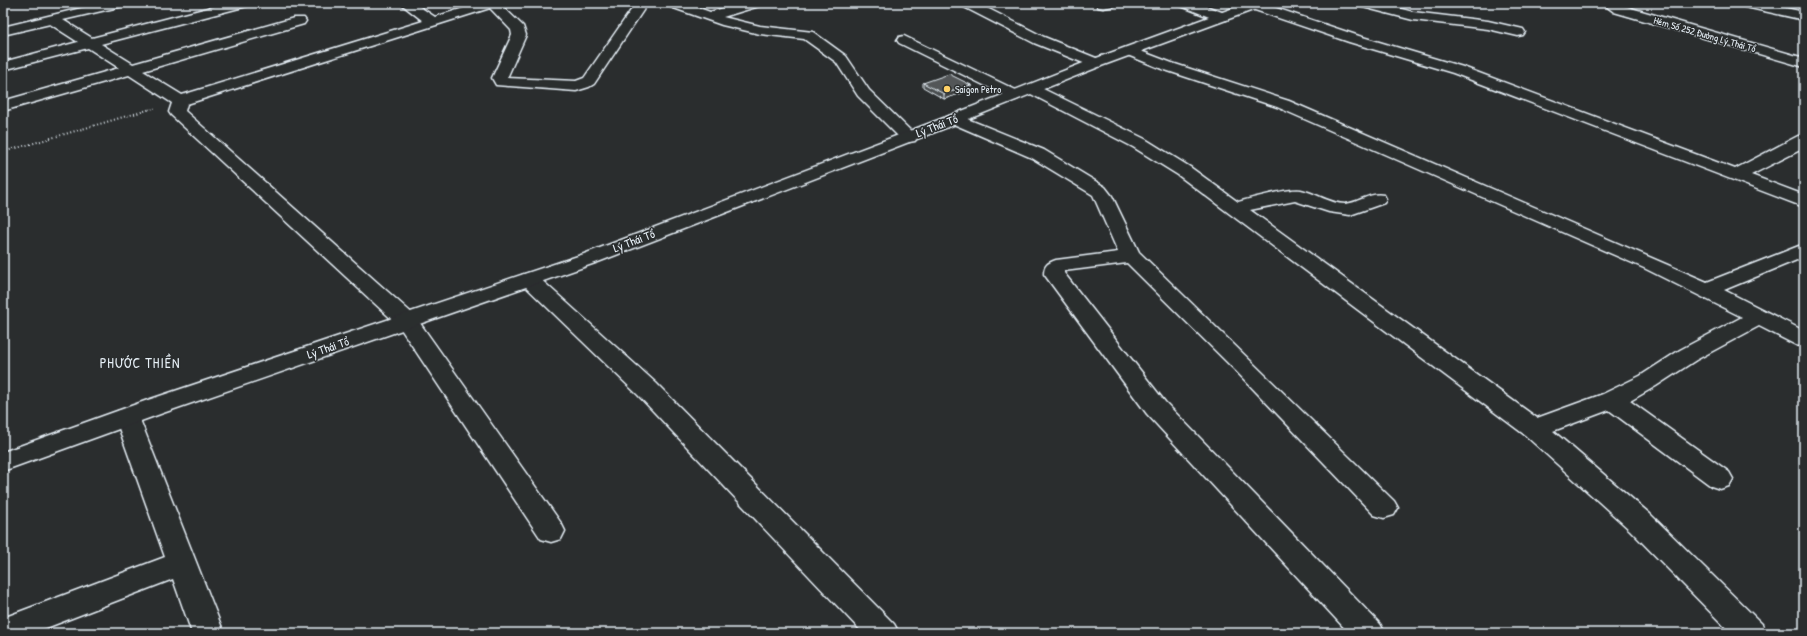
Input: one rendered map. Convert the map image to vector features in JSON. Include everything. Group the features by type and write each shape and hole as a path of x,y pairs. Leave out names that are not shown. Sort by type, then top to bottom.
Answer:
{"street":[{"path":"3,31 118,3"},
{"path":"3,66 242,3"},
{"path":"406,3 433,22"},
{"path":"52,19 180,101 493,3 518,29 519,35 499,78 501,82 576,86 589,81 642,3"},
{"path":"673,3 760,30 808,35 841,59 863,93 909,137"},
{"path":"711,16 754,3"},
{"path":"966,3 1039,40 1096,63"},
{"path":"1186,3 1222,17"},
{"path":"1364,3 1414,16 1488,24 1518,32"},
{"name":"Hẻm Số 252 Đường Lý Thái Tổ","path":"1608,3 1619,9 1804,63"},
{"path":"1746,3 1804,16"},
{"path":"1257,4 1354,39 1458,70 1804,201"},
{"name":"Lý Thái Tổ","path":"3,462 127,417 591,258 909,137 1096,63 1257,4"},
{"path":"3,106 299,22"},
{"path":"904,40 1139,143 1184,170 1534,428 1640,522 1751,633"},
{"path":"1130,51 1173,68 1283,104 1707,290 1804,340"},
{"path":"180,101 177,112 407,321 551,531"},
{"path":"955,119 1038,154 1099,191 1103,196 1126,248 1132,256 1244,366 1384,508"},
{"path":"1737,175 1798,145 1804,140"},
{"path":"1235,208 1295,195 1303,195 1325,205 1350,209 1377,199"},
{"path":"1707,290 1804,250"},
{"path":"1132,256 1062,264 1054,268 1054,274 1156,408 1369,633"},
{"path":"529,279 647,389 883,633"},
{"path":"1534,428 1612,400 1648,381 1688,355 1758,317"},
{"path":"1612,400 1720,479"},
{"path":"127,417 208,633"},
{"path":"3,631 182,563"}],"path":[{"path":"3,152 106,121 180,101"}],"building":[{"path":"949,74 971,85 944,94 923,83"}],"place":[{"name":"Saigon Petro","path":"947,89"}],"district":[{"name":"PHƯỚC THIỀN","path":"140,363"}]}
